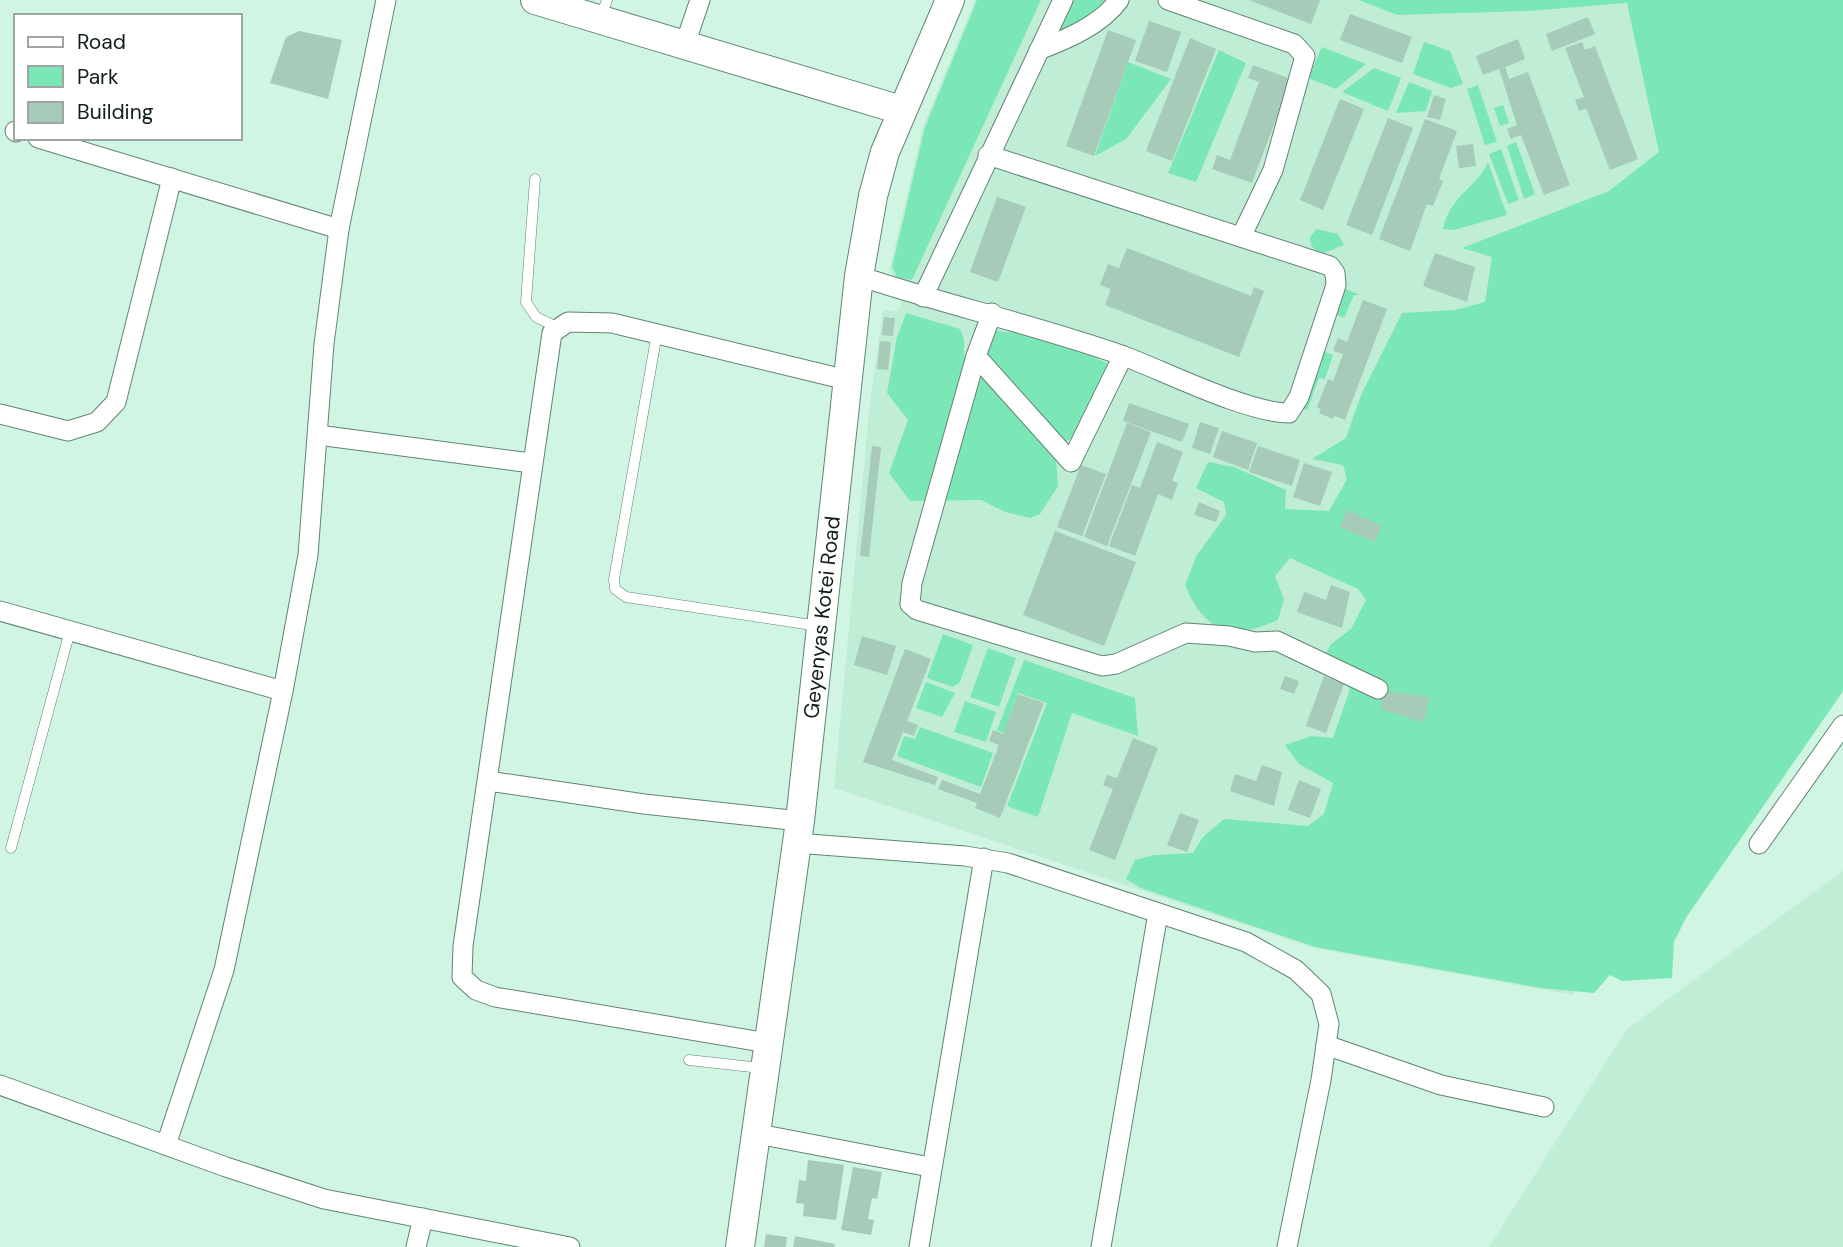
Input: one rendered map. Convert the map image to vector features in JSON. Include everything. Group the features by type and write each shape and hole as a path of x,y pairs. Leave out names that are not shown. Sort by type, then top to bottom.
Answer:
{"street":[{"path":"166,1145 224,970 283,691 307,555 324,344 339,229 386,0"},
{"path":"535,0 603,10 684,47 901,110"},
{"path":"684,47 700,0"},
{"name":"Geyenyas Kotei Road","path":"740,1247 758,1134 798,832 859,276 873,196 885,152 950,0"},
{"path":"923,297 1063,0"},
{"path":"1039,50 1068,38 1112,9 1119,0"},
{"path":"1168,0 1294,44 1305,56 1273,170 1241,237"},
{"path":"45,140 339,229"},
{"path":"859,276 923,297 992,313 1123,356 1230,397 1278,413 1289,413 1299,397 1332,298 1335,273 1330,267 988,155"},
{"path":"0,414 68,431 97,422 116,402 172,178"},
{"path":"992,313 976,356 912,583 910,604 917,611 1102,666 1116,664 1186,633 1277,641 1378,689"},
{"path":"767,1056 495,998 476,990 462,977 463,946 546,357 552,333 568,321 612,323 847,380"},
{"path":"976,356 1071,461 1123,356"},
{"path":"318,435 531,463"},
{"path":"0,611 283,691"},
{"path":"1759,844 1843,725"},
{"path":"488,781 1008,863 1247,942 1296,970 1321,994 1329,1024 1287,1247"},
{"path":"919,1247 930,1167 984,858"},
{"path":"1101,1247 1158,913"},
{"path":"1326,1045 1441,1085 1544,1107"},
{"path":"0,1085 324,1199 570,1247"},
{"path":"758,1134 930,1167"},
{"path":"416,1247 423,1218"}],"lane":[{"path":"535,180 526,302 536,317 559,328"},
{"path":"657,333 614,579 615,589 626,597 821,626"},
{"path":"11,848 70,631"},
{"path":"689,1060 767,1056"}],"shaded area":[{"path":"975,0 1843,0 1843,692 1679,928 1633,905 1573,995 1314,948 834,788 870,402 883,310 898,311 911,283 894,278 889,271 923,126"},
{"path":"1843,871 1843,1247 1489,1247 1627,1029"}],"green space":[{"path":"977,0 1041,0 912,280 897,277 892,267 925,127"},
{"path":"1071,0 1111,0 1055,39"},
{"path":"1359,0 1843,0 1843,691 1687,916 1674,942 1672,978 1622,981 1610,975 1594,993 1541,988 1315,947 1141,888 1126,879 1135,860 1154,855 1193,853 1203,837 1224,819 1308,826 1324,814 1333,783 1299,764 1285,745 1311,736 1333,738 1350,689 1323,658 1331,644 1351,629 1366,600 1358,589 1290,558 1275,576 1284,599 1278,620 1247,630 1234,631 1211,623 1193,601 1185,585 1197,555 1226,515 1224,502 1196,488 1208,462 1234,467 1286,490 1285,509 1329,511 1347,479 1343,465 1312,459 1346,438 1361,395 1402,313 1455,310 1485,302 1492,257 1462,248 1609,191 1659,152 1627,3 1527,11 1397,15"},
{"path":"1424,42 1450,51 1463,84 1451,88 1413,74"},
{"path":"1322,47 1366,64 1336,89 1308,78"},
{"path":"1219,50 1246,63 1196,182 1168,173"},
{"path":"1128,62 1171,79 1126,139 1095,156"},
{"path":"1374,68 1401,78 1388,111 1342,92"},
{"path":"1409,82 1432,91 1426,111 1396,113"},
{"path":"1478,85 1497,142 1485,145 1467,89"},
{"path":"1503,105 1509,123 1500,126 1494,108"},
{"path":"1516,142 1535,194 1524,199 1507,146"},
{"path":"1501,149 1519,200 1508,204 1489,154"},
{"path":"1488,162 1507,215 1454,230 1443,229 1452,208"},
{"path":"1317,229 1338,234 1344,245 1319,255 1311,245 1310,237"},
{"path":"1343,288 1360,295 1354,295 1344,318 1333,313"},
{"path":"906,313 960,329 964,339 964,355 1056,461 1058,486 1040,514 1030,518 1005,512 981,500 910,501 889,473 908,420 887,393 897,337"},
{"path":"997,331 1054,337 1108,364 1072,438 1063,443 985,353 991,336"},
{"path":"1317,349 1333,355 1325,379 1319,378 1307,410 1296,406"},
{"path":"943,634 973,645 960,682 953,687 927,678"},
{"path":"988,648 1016,658 999,707 970,697"},
{"path":"1024,660 1135,698 1138,736 1072,713 1038,817 1007,806 1047,703 1018,693 1004,733 997,730"},
{"path":"926,682 955,693 942,717 916,708"},
{"path":"965,701 996,712 986,742 954,732"},
{"path":"920,727 993,753 981,787 897,756 904,736 915,739"}],"building":[{"path":"1249,0 1320,0 1311,24"},
{"path":"1350,14 1412,37 1402,63 1340,40"},
{"path":"1588,17 1595,34 1552,51 1546,34"},
{"path":"1149,21 1181,32 1167,72 1135,61"},
{"path":"1108,30 1136,40 1094,156 1066,146"},
{"path":"299,31 342,40 328,99 270,83 286,37"},
{"path":"1190,38 1216,49 1172,161 1146,151"},
{"path":"1518,39 1525,59 1505,67 1509,79 1528,72 1570,185 1544,195 1521,135 1511,139 1507,129 1517,125 1499,69 1483,75 1476,56"},
{"path":"1582,42 1585,50 1595,46 1638,159 1610,170 1586,108 1579,111 1575,100 1584,97 1565,48"},
{"path":"1253,65 1291,79 1252,183 1212,169 1217,155 1230,160 1259,82 1248,78"},
{"path":"1434,95 1446,99 1440,120 1427,117"},
{"path":"1340,99 1364,109 1323,210 1300,200"},
{"path":"1388,118 1413,128 1372,235 1346,225"},
{"path":"1425,119 1457,131 1439,179 1443,181 1433,206 1427,204 1410,251 1379,239"},
{"path":"1473,144 1476,166 1459,168 1456,146"},
{"path":"997,197 1026,207 998,282 970,272"},
{"path":"1127,248 1251,296 1254,287 1264,291 1239,357 1105,305 1111,289 1100,285 1108,264 1119,268"},
{"path":"1435,253 1475,267 1467,302 1423,286"},
{"path":"1363,300 1387,309 1345,420 1335,416 1333,419 1319,413 1321,409 1317,407 1328,379 1333,381 1343,354 1333,351 1338,338 1347,342"},
{"path":"884,317 895,318 893,336 882,335"},
{"path":"880,341 891,342 888,370 877,369"},
{"path":"1129,403 1189,424 1182,442 1123,421"},
{"path":"1200,422 1219,428 1210,454 1192,448"},
{"path":"1127,423 1151,432 1107,546 1084,537"},
{"path":"1222,431 1257,443 1248,470 1213,457"},
{"path":"1157,442 1183,452 1172,481 1178,483 1172,500 1158,494 1135,556 1109,546 1132,485 1140,488"},
{"path":"872,446 881,447 869,557 860,556"},
{"path":"1258,446 1300,460 1292,486 1249,472"},
{"path":"1304,463 1332,472 1320,506 1293,497"},
{"path":"1081,465 1106,474 1082,536 1057,527"},
{"path":"1199,502 1220,511 1216,522 1194,515"},
{"path":"1347,510 1382,526 1375,542 1340,527"},
{"path":"1055,531 1136,562 1104,646 1023,615"},
{"path":"1331,585 1350,592 1342,628 1297,612 1304,592 1326,600"},
{"path":"862,636 896,646 887,675 854,665"},
{"path":"905,649 931,659 907,721 918,725 914,736 903,732 892,760 938,777 935,785 863,762"},
{"path":"1285,676 1299,681 1294,694 1280,689"},
{"path":"1324,676 1344,684 1326,733 1306,726"},
{"path":"1381,690 1430,697 1424,722 1381,710"},
{"path":"1018,694 1044,703 1000,818 975,808 977,803 938,789 942,780 980,794 999,745 989,741 993,730 1003,734"},
{"path":"1133,738 1158,748 1115,860 1089,850 1113,789 1103,785 1107,775 1117,778"},
{"path":"1262,765 1282,772 1274,806 1230,791 1235,774 1256,781"},
{"path":"1299,780 1321,789 1310,818 1288,810"},
{"path":"1180,813 1199,820 1187,852 1167,845"},
{"path":"808,1160 844,1165 836,1220 803,1216 804,1204 796,1203 799,1180 806,1181"},
{"path":"853,1167 882,1172 877,1199 872,1198 868,1219 874,1220 871,1235 841,1230"},
{"path":"766,1234 787,1237 786,1247 764,1247"},
{"path":"795,1236 835,1244 834,1247 793,1247"}]}
